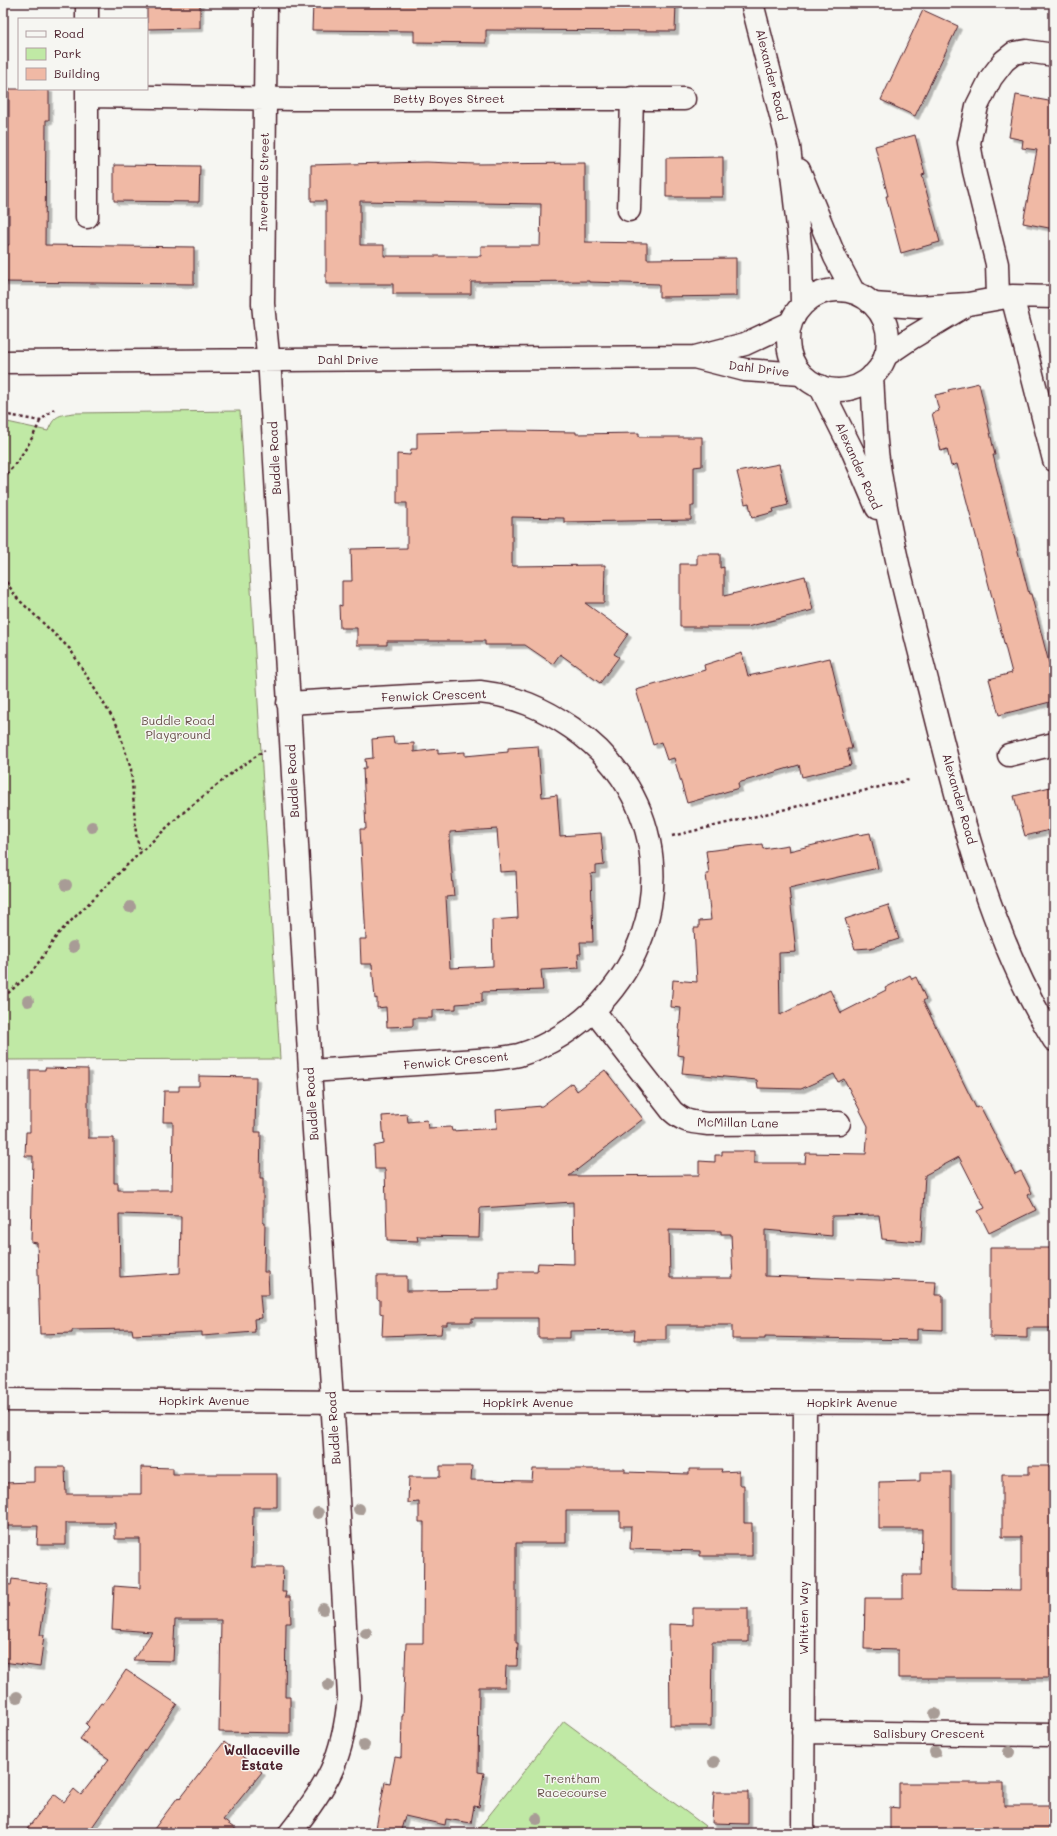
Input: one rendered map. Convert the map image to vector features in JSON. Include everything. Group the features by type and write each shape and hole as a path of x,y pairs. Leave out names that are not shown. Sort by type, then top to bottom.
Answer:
{"street":[{"path":"87,3 87,18"},
{"name":"Inverdale Street","path":"266,3 263,304 268,361"},
{"name":"Alexander Road","path":"752,3 789,147 801,254 802,305"},
{"path":"1054,55 1026,51 1014,53 1004,61 991,78 977,106 970,143 974,171 1005,297 1054,460"},
{"path":"87,93 87,217"},
{"name":"Betty Boyes Street","path":"87,93 265,98 684,99"},
{"path":"629,210 632,98"},
{"name":"Alexander Road","path":"789,147 836,257 854,291"},
{"name":"Alexander Road","path":"837,289 854,291 868,299 879,310 886,325 888,341 885,356 878,370 872,376 866,381 852,388 838,390 812,383 801,374 793,363 788,350 787,336 790,323 797,310 808,299 821,292 837,289"},
{"path":"873,304 917,307 968,304 1005,297 1054,297"},
{"path":"885,356 933,324 968,304"},
{"name":"Dahl Drive","path":"3,362 694,357 745,344 790,323"},
{"name":"Dahl Drive","path":"694,357 745,370 801,374"},
{"name":"Buddle Road","path":"268,361 310,1071 333,1402 349,1697 346,1727 338,1756 327,1782 311,1807 290,1833"},
{"name":"Alexander Road","path":"872,376 878,464 894,548 953,782 982,879 998,926 1018,972 1054,1040"},
{"name":"Alexander Road","path":"820,386 853,452 894,548"},
{"name":"Fenwick Crescent","path":"288,702 468,692 500,694 540,708 561,720 582,735 616,769 629,788 638,806 652,860 653,884 651,907 644,933 634,958 622,977 594,1011 578,1025 539,1048 518,1055 492,1059 310,1071"},
{"path":"1009,755 1054,744"},
{"name":"McMillan Lane","path":"594,1011 672,1111 681,1119 708,1124 839,1123"},
{"name":"Hopkirk Avenue","path":"3,1400 1054,1403"},
{"name":"Whitten Way","path":"803,1833 805,1403"},
{"name":"Salisbury Crescent","path":"803,1732 1054,1735"}],"path":[{"path":"3,479 23,455 34,436 40,420 54,409"},
{"path":"3,414 40,420"},
{"path":"3,578 17,598 70,649 117,725 130,769 136,834 140,852"},
{"path":"3,1004 7,994 32,972 58,934 140,852 179,816 233,772 265,750"},
{"path":"648,842 909,780"}],"green space":[{"name":"Buddle Road Playground","path":"240,411 280,1059 3,1060 3,421 48,431 52,422 57,417 74,413"},
{"name":"Trentham Racecourse","path":"564,1721 705,1826 699,1833 475,1833"}],"building":[{"path":"147,3 200,3 200,28 148,29"},
{"path":"313,3 500,5 500,3 676,3 675,31 486,30 486,43 414,42 414,31 312,30"},
{"path":"923,10 958,26 915,116 881,100"},
{"path":"9,89 49,90 49,120 46,120 45,245 194,247 194,284 3,282 3,245 9,245"},
{"path":"1016,95 1054,102 1054,229 1023,223 1037,150 1022,148 1023,140 1009,137"},
{"path":"915,135 925,174 922,175 940,242 901,253 875,146"},
{"path":"723,157 723,197 666,197 666,158"},
{"path":"426,162 476,164 585,163 585,242 647,243 647,259 736,258 736,296 659,297 659,284 589,281 471,282 471,294 393,294 393,284 326,284 326,201 311,201 311,165","holes":["360,201 541,204 540,246 481,246 481,256 384,256 384,245 360,245"]},
{"path":"114,165 200,166 199,202 114,201"},
{"path":"979,383 995,455 993,455 1029,594 1031,594 1049,663 1054,662 1054,701 999,715 989,679 1012,673 957,464 951,466 947,449 941,451 932,413 939,411 935,395 949,392 948,390"},
{"path":"512,431 576,432 576,434 639,433 639,437 702,437 702,466 694,467 694,506 691,506 691,520 564,522 564,518 512,517 512,566 605,565 604,603 585,603 628,634 614,654 619,657 600,683 560,654 553,664 525,645 485,645 485,641 387,641 387,645 357,645 357,628 340,628 339,605 342,606 342,581 352,581 351,549 407,548 407,503 397,503 397,454 410,455 411,449 417,449 417,433"},
{"path":"779,464 788,505 773,509 774,512 752,518 749,503 745,504 737,472"},
{"path":"697,554 720,554 720,568 724,567 724,596 805,576 813,610 747,627 680,627 680,564 697,564"},
{"path":"742,653 748,676 830,658 852,749 847,749 851,765 802,777 799,765 738,783 739,788 687,803 674,758 667,760 661,742 653,745 636,690 705,670 704,665"},
{"path":"393,737 394,744 414,743 414,752 438,749 438,754 465,752 465,756 508,752 508,748 538,746 542,797 557,795 560,836 601,833 604,865 596,866 596,873 591,874 593,942 580,942 581,954 578,954 579,968 541,970 543,990 482,992 482,1002 456,1004 456,1009 432,1010 432,1018 413,1018 413,1026 387,1027 386,1007 377,1008 372,964 361,964 360,939 366,939 360,829 366,829 363,768 366,768 365,759 373,758 372,739","holes":["497,829 500,872 516,871 518,918 492,920 493,966 450,968 446,897 454,896 449,840 450,832"]},
{"path":"1054,786 1054,829 1025,836 1014,796"},
{"path":"870,833 878,868 789,888 796,952 779,953 780,1015 830,990 841,1013 886,990 885,988 910,975 912,979 916,977 926,999 923,1001 976,1108 980,1106 1015,1174 1021,1171 1032,1193 1028,1195 1036,1210 989,1233 978,1211 985,1208 959,1157 925,1175 921,1242 882,1239 879,1215 832,1216 832,1236 765,1230 765,1276 936,1282 935,1295 943,1295 943,1330 917,1329 917,1340 765,1337 765,1339 732,1339 732,1325 666,1325 666,1340 634,1340 635,1330 570,1331 570,1338 538,1338 538,1318 472,1318 472,1322 447,1322 447,1325 442,1325 441,1334 382,1336 383,1314 380,1313 380,1300 377,1299 377,1276 407,1276 407,1291 499,1290 499,1271 537,1271 538,1263 574,1264 573,1202 480,1208 479,1237 417,1236 418,1241 387,1240 385,1169 375,1169 374,1146 384,1144 382,1116 407,1114 408,1122 427,1120 428,1128 451,1127 452,1131 497,1128 496,1110 542,1106 572,1083 577,1091 605,1070 643,1119 569,1176 699,1175 699,1161 715,1162 715,1155 722,1155 722,1151 754,1151 754,1163 805,1163 806,1153 866,1154 868,1126 844,1079 838,1082 834,1074 801,1089 758,1088 757,1080 682,1073 684,1056 677,1055 681,1008 671,1007 673,980 697,982 694,928 699,928 699,921 711,920 706,874 709,874 706,851 762,844 763,849 788,845 789,851","holes":["669,1230 721,1231 721,1234 731,1234 733,1278 670,1278"]},
{"path":"888,905 899,939 870,948 855,949 845,919"},
{"path":"45,1068 88,1069 88,1138 114,1138 114,1183 118,1183 118,1190 172,1190 173,1122 163,1122 164,1091 179,1091 179,1086 199,1086 199,1076 256,1077 255,1132 261,1132 260,1178 263,1178 263,1223 265,1223 264,1272 268,1272 269,1295 260,1295 262,1318 254,1319 255,1332 202,1336 202,1332 133,1335 132,1329 72,1330 72,1333 40,1334 37,1243 31,1242 33,1156 25,1156 26,1132 30,1132 30,1070 45,1070","holes":["119,1214 181,1216 180,1273 120,1277"]},
{"path":"990,1248 1054,1248 1053,1328 1027,1328 1027,1338 990,1337"},
{"path":"440,1466 472,1466 471,1480 532,1481 533,1469 625,1469 625,1472 689,1474 689,1469 722,1469 721,1472 739,1471 739,1485 744,1485 744,1523 752,1523 752,1556 700,1556 700,1551 630,1549 631,1526 620,1526 620,1511 566,1511 566,1543 516,1543 517,1666 506,1666 505,1687 479,1687 478,1772 484,1773 479,1807 474,1806 471,1823 446,1819 445,1825 405,1816 400,1833 375,1833 385,1782 390,1783 395,1757 401,1758 406,1643 423,1643 424,1522 419,1522 419,1502 408,1503 409,1477 440,1477"},
{"path":"1029,1466 1054,1466 1054,1678 898,1678 898,1650 864,1649 865,1598 903,1598 903,1575 921,1575 922,1529 879,1529 879,1482 920,1481 920,1472 951,1472 951,1589 1021,1590 1021,1537 1002,1537 1002,1474 1029,1474"},
{"path":"34,1467 65,1467 66,1494 141,1494 141,1467 173,1468 173,1474 277,1474 277,1507 253,1507 252,1567 283,1567 282,1592 286,1592 285,1597 290,1597 291,1623 286,1623 285,1697 290,1697 290,1733 219,1732 221,1620 175,1620 173,1661 133,1660 152,1632 112,1629 114,1586 140,1588 140,1539 115,1539 115,1523 66,1523 66,1545 37,1545 38,1526 3,1526 3,1483 34,1482"},
{"path":"12,1579 48,1584 40,1635 44,1635 40,1667 3,1662 3,1584 11,1585"},
{"path":"693,1608 748,1608 748,1642 712,1642 711,1726 670,1726 669,1624 693,1625"},
{"path":"126,1670 177,1704 88,1833 24,1833 54,1794 64,1802 74,1789 81,1795 109,1759 80,1739 89,1727 86,1724 101,1703 103,1704"},
{"path":"224,1742 262,1772 223,1820 241,1833 151,1833 178,1797 180,1799"},
{"path":"899,1783 1004,1783 1004,1806 1054,1806 1054,1833 890,1833 890,1807 899,1808"},
{"path":"714,1792 748,1792 748,1824 712,1823"}],"district":[{"name":"Wallaceville Estate","path":"262,1758"}]}
